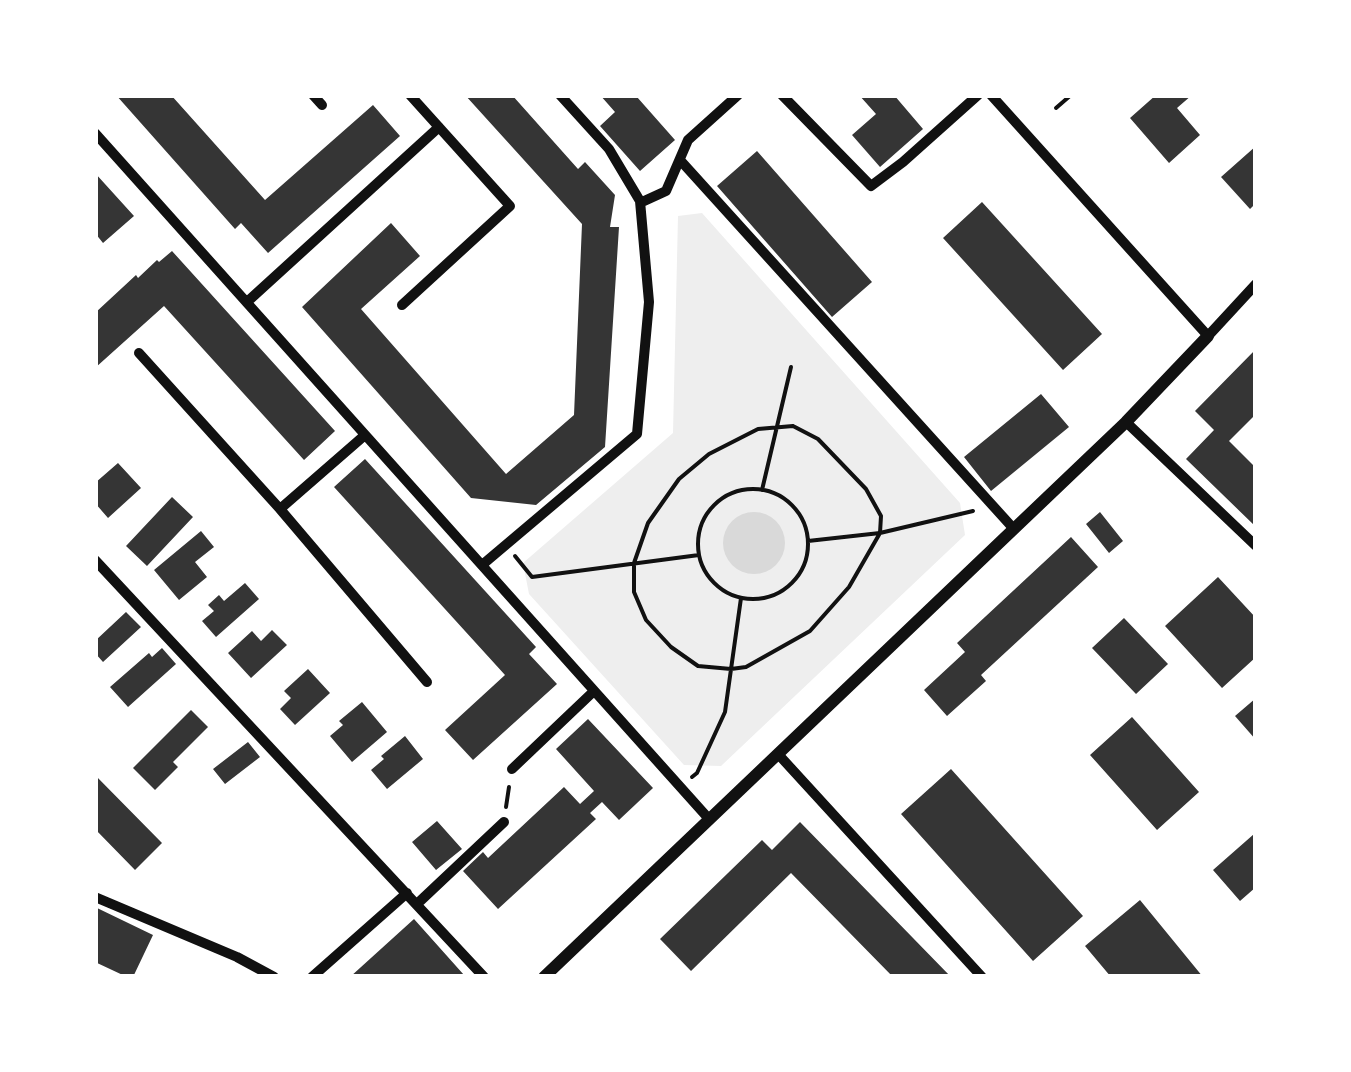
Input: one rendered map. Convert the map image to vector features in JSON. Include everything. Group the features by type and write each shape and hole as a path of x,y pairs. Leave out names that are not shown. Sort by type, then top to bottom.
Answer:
{"street":[{"path":"313,95 322,106"},
{"path":"402,305 510,206 410,95"},
{"path":"482,565 637,434 649,302 640,201 610,148 560,95"},
{"path":"640,201 666,191 688,140 738,95"},
{"path":"782,95 870,186 978,95"},
{"path":"990,95 1208,336"},
{"path":"247,302 439,127"},
{"path":"95,133 709,820"},
{"path":"680,160 1013,528"},
{"path":"544,977 1126,422 1256,284"},
{"path":"139,353 428,682"},
{"path":"1126,422 1256,546"},
{"path":"280,509 365,435"},
{"path":"95,560 484,977"},
{"path":"512,769 594,691"},
{"path":"778,754 982,977"},
{"path":"417,904 504,822"},
{"path":"312,977 407,893"},
{"path":"95,897 237,957 274,977"}],"path":[{"path":"1056,108 1071,95"},
{"path":"762,490 791,367"},
{"path":"793,426 818,439 848,468 881,516 880,533 849,586 810,630 746,667 698,666 671,647 646,620 634,592 634,563 648,524 679,479 709,454 758,429 775,428 793,426"},
{"path":"762,490 786,500 798,512 808,541 807,558 790,586 776,595 741,598 715,583 705,570 699,538 703,522 724,498 739,491 762,490"},
{"path":"808,541 880,533 992,506"},
{"path":"506,544 532,577 700,555"},
{"path":"682,787 697,772 725,712 741,598"},
{"path":"504,822 512,769"}],"shaded area":[{"path":"702,213 960,503 965,535 721,766 684,765 529,594 523,563 673,433 678,216"},
{"path":"754,512 776,521 785,543 776,565 754,574 732,565 723,543 732,521"}],"building":[{"path":"116,95 171,95 265,200 373,105 400,136 268,253 241,223 235,229"},
{"path":"465,95 512,95 578,169 585,162 615,195 610,227 619,227 605,447 536,505 471,498 302,307 391,223 420,256 361,309 506,474 574,415 582,224"},
{"path":"600,95 640,95 637,97 675,140 640,171 600,126 615,112"},
{"path":"859,95 894,95 923,129 880,167 852,135 876,114"},
{"path":"1156,95 1192,95 1177,108 1200,135 1169,163 1130,118"},
{"path":"1256,146 1256,203 1250,209 1221,177"},
{"path":"757,151 872,282 832,317 717,186"},
{"path":"95,173 134,216 103,243 95,233"},
{"path":"982,202 1102,334 1063,370 943,238"},
{"path":"172,251 335,431 304,460 164,306 95,368 95,313 136,275 138,278"},
{"path":"1256,349 1256,414 1229,441 1256,468 1256,527 1186,459 1214,430 1195,411"},
{"path":"1041,394 1069,427 991,491 964,457"},
{"path":"365,459 536,647 529,654 557,684 473,760 445,730 505,675 334,487"},
{"path":"118,463 141,488 108,518 95,503 95,483"},
{"path":"172,497 193,517 147,566 126,546"},
{"path":"1100,512 1123,541 1109,553 1086,524"},
{"path":"201,531 214,547 195,562 207,577 179,600 154,570"},
{"path":"1071,537 1098,567 981,675 986,681 947,716 924,690 965,652 957,643"},
{"path":"1218,577 1256,618 1256,657 1222,688 1165,626"},
{"path":"245,583 259,599 216,637 202,621 214,611 208,605 219,595 224,601"},
{"path":"126,612 141,627 103,662 95,653 95,641"},
{"path":"1124,618 1168,664 1136,694 1092,648"},
{"path":"272,630 287,645 251,678 228,653 252,631 261,641"},
{"path":"162,648 176,664 128,707 110,687 149,653 152,657"},
{"path":"308,669 330,693 295,725 280,709 291,698 284,691"},
{"path":"1256,698 1256,740 1235,716"},
{"path":"362,702 387,732 352,762 330,736 343,725 339,721"},
{"path":"191,710 208,727 173,762 178,767 155,790 133,768"},
{"path":"1132,717 1199,792 1157,830 1090,755"},
{"path":"588,719 653,788 619,820 602,802 590,813 596,819 498,909 463,871 483,852 488,858 564,787 580,804 594,791 556,749"},
{"path":"405,736 423,759 387,789 371,770"},
{"path":"248,742 260,757 225,784 213,769"},
{"path":"951,769 1083,916 1033,961 901,814"},
{"path":"95,775 162,843 135,870 95,829"},
{"path":"437,821 462,849 436,870 412,842"},
{"path":"800,822 951,977 893,977 791,873 691,971 660,939 762,840 772,850"},
{"path":"1254,834 1256,887 1240,901 1213,870"},
{"path":"1140,900 1203,977 1111,977 1085,946"},
{"path":"95,907 153,935 133,977 95,962"},
{"path":"414,919 462,977 350,977"}]}
